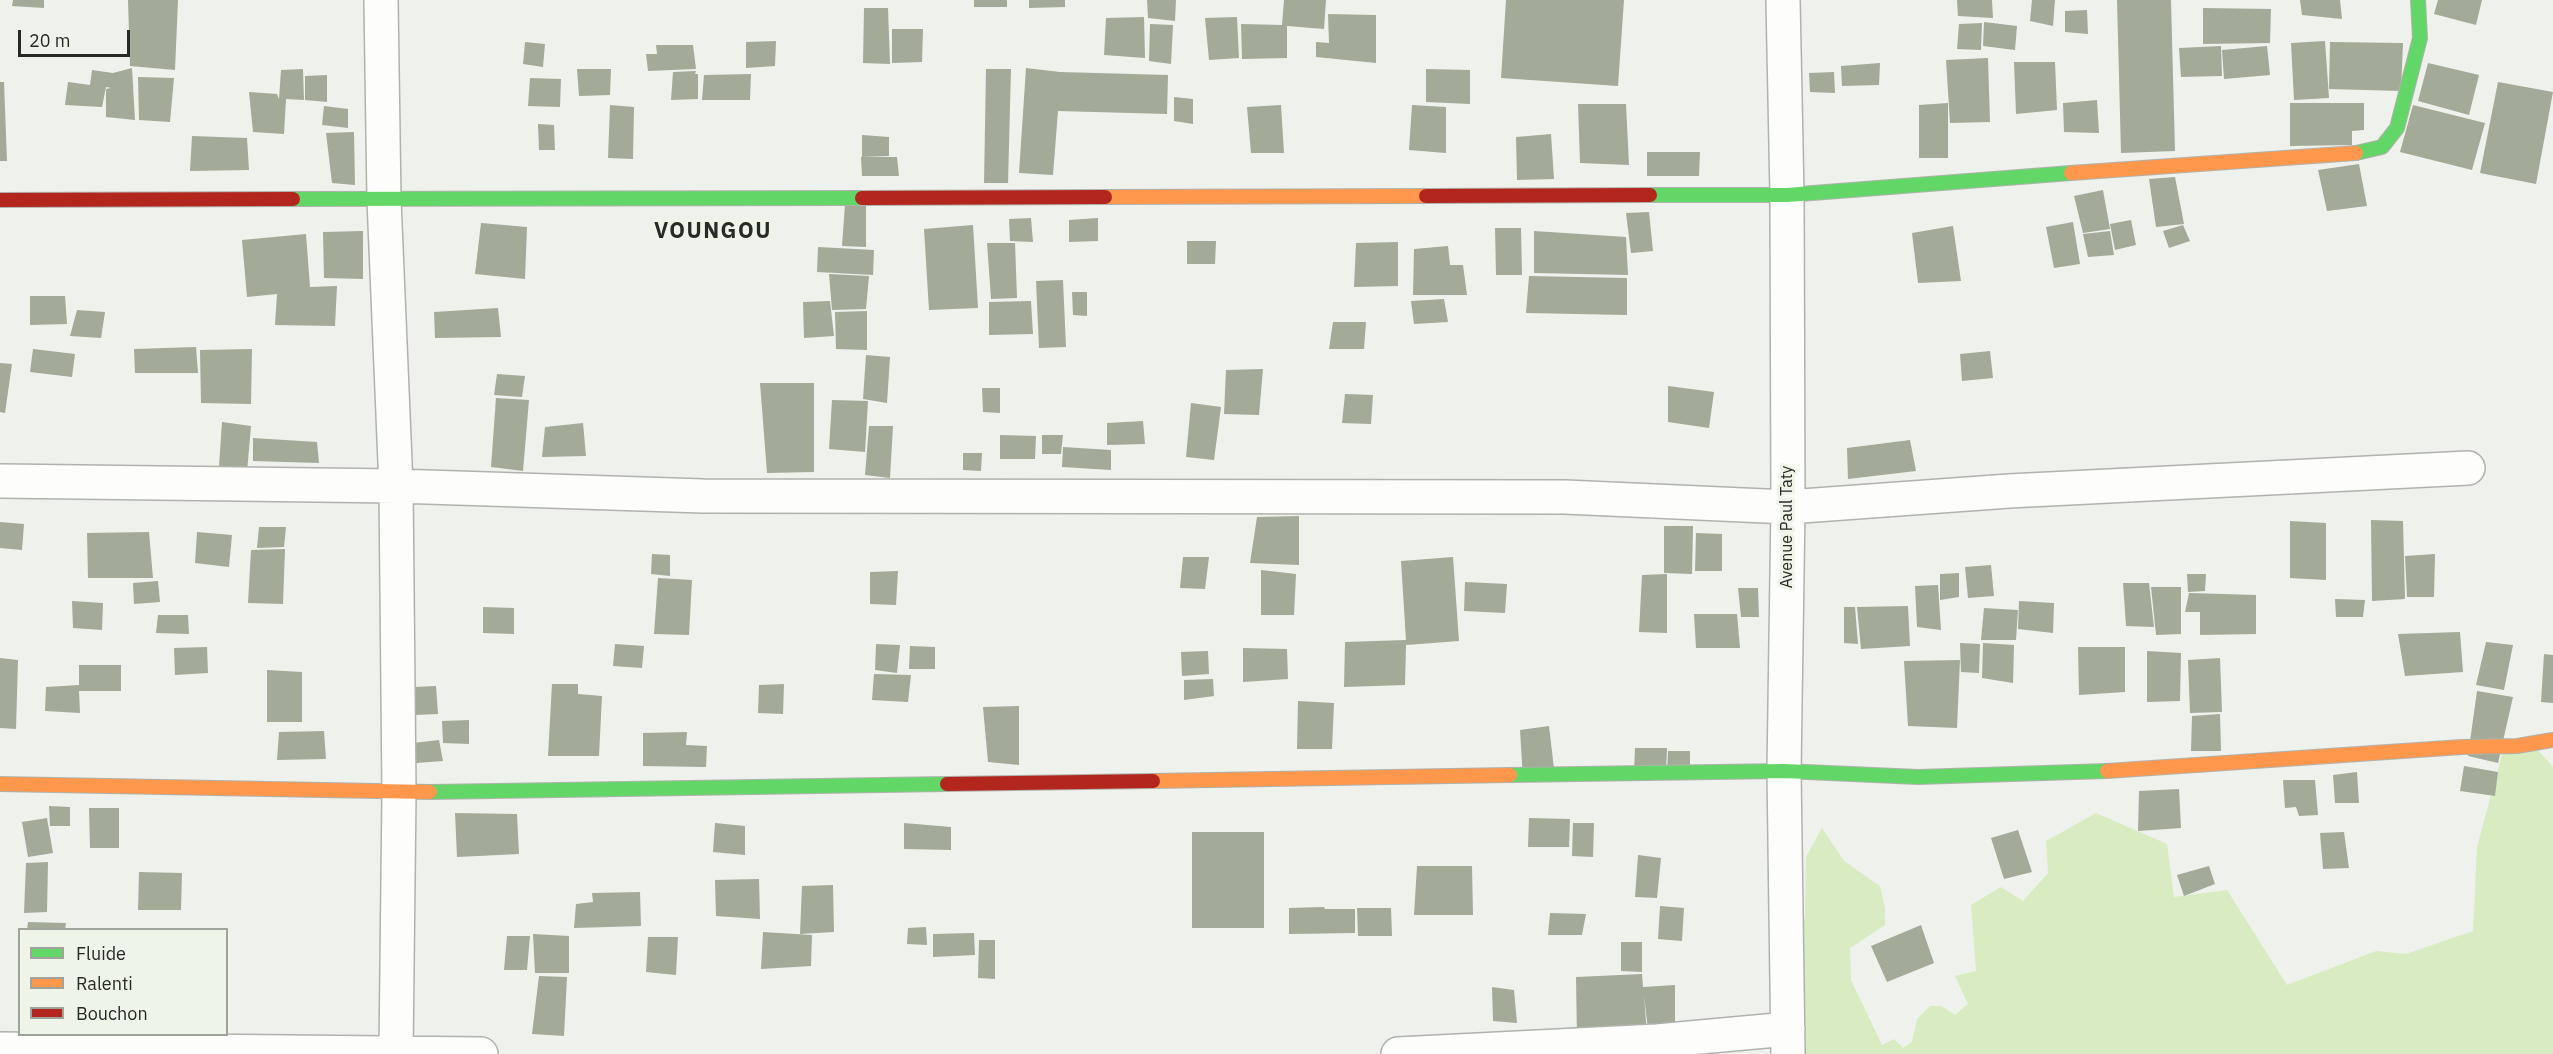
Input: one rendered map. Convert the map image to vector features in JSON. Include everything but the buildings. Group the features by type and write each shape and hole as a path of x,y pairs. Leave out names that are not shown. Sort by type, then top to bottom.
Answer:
{"street":[{"path":"381,0 384,200 396,486 399,792 396,1053"},
{"name":"Avenue Paul Taty","path":"1783,0 1787,195 1788,507 1784,771 1788,1042"},
{"path":"0,200 1787,195 1907,184 2361,153 2382,147 2397,128 2420,38 2418,0"},
{"path":"0,481 396,486 703,496 1566,497 1788,507 2009,492 2468,468"},
{"path":"0,784 399,792 1784,771 1918,777 2160,769 2462,747 2517,746 2553,740"},
{"path":"1398,1054 1656,1041 1788,1042"},
{"path":"0,1049 481,1054"}],"green space":[{"path":"2506,740 2529,740 2553,767 2553,1054 1790,1054 1796,958 1805,917 1806,857 1822,828 1844,861 1880,886 1885,908 1885,925 1850,948 1851,980 1882,1045 1894,1039 1903,1048 1912,1042 1917,1019 1930,1006 1941,1006 1955,1015 1968,1004 1955,976 1976,971 1971,905 2001,887 2023,901 2048,873 2046,841 2096,813 2167,844 2174,897 2227,890 2287,985 2376,951 2406,954 2473,931 2477,847"}],"traffic: fast":[{"path":"2356,153 2382,147 2397,128 2420,38 2418,0"},
{"path":"1650,195 1787,195 2071,173"},
{"path":"293,199 862,198"},
{"path":"1510,775 1784,771 1918,777 2107,771"},
{"path":"430,792 947,784"}],"traffic: slow":[{"path":"2071,173 2356,153"},
{"path":"1105,197 1426,196"},
{"path":"2107,771 2462,747 2517,746 2553,740"},
{"path":"1153,781 1510,775"},
{"path":"0,784 430,792"}],"traffic: jam":[{"path":"1426,196 1650,195"},
{"path":"862,198 1105,197"},
{"path":"0,200 293,199"},
{"path":"947,784 1153,781"}],"district":[{"name":"VOUNGOU","path":"713,232"}]}
